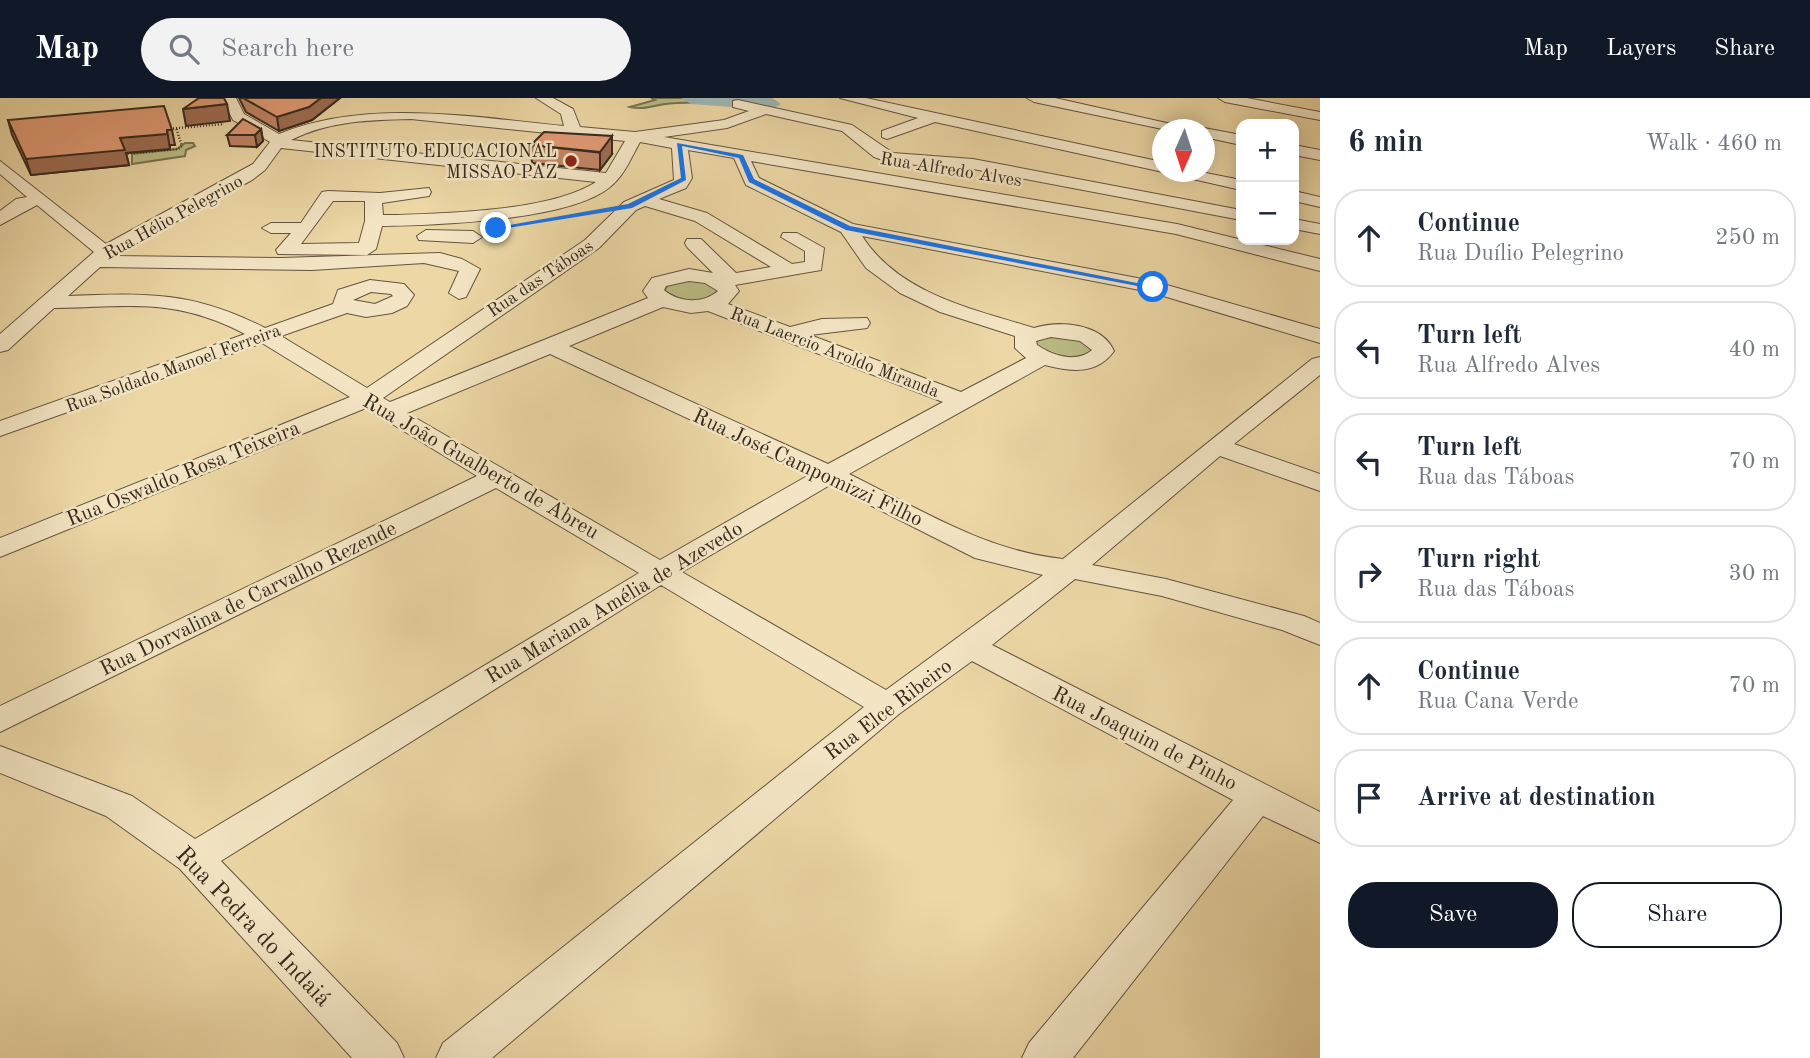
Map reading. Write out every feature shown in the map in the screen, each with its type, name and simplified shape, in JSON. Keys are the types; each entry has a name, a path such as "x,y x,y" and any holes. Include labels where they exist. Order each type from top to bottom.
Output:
{"street":[{"path":"229,98 239,117 285,144 606,181 642,201 701,217 791,271"},
{"path":"543,98 568,112 573,130"},
{"path":"408,259 431,227 551,204 581,195 606,181 635,136 727,124 767,112 793,98"},
{"path":"847,98 936,117 947,134"},
{"path":"1034,98 1070,101 1152,121"},
{"path":"1225,98 1320,116"},
{"path":"967,144 1070,101"},
{"path":"738,104 848,128 880,154 891,158 985,166 1236,214"},
{"path":"699,201 673,187 684,178 681,145 684,135 767,112"},
{"name":"Rua Alfredo Alves","path":"279,140 305,127 333,120 394,114 635,136 1106,216 1189,232 1320,265"},
{"path":"887,134 936,117"},
{"path":"907,141 947,134 995,131 1023,137 1079,157 1152,166"},
{"path":"681,145 715,144 739,132"},
{"path":"1215,134 1236,138"},
{"path":"996,153 1023,137"},
{"name":"Rua Hélio Pelegrino","path":"0,345 52,302 100,256 221,191 259,167 279,140"},
{"path":"259,167 337,150"},
{"path":"1299,151 1320,155"},
{"path":"741,156 752,181 848,228 1153,287 1320,336"},
{"path":"0,166 100,256 292,243"},
{"path":"1215,179 1236,184"},
{"name":"Rua das Táboas","path":"377,406 490,312 592,244 642,201 673,187"},
{"path":"374,199 374,221 367,249 285,250 306,229 328,196 373,196 374,199 423,192"},
{"path":"1299,197 1320,202"},
{"path":"0,220 22,203 38,199"},
{"path":"496,228 596,212 642,201"},
{"path":"374,221 431,227 473,237"},
{"path":"1299,225 1320,229"},
{"path":"848,228 871,262 890,278 920,294 961,312 1030,334 1050,330 1074,332 1095,340 1103,351 1093,360 1082,363 1041,358 1023,343 1030,334"},
{"path":"257,246 306,229"},
{"path":"377,406 552,347 662,300 653,291 659,282 667,278 689,275 726,280 814,267 815,248 790,237"},
{"path":"694,243 726,280 729,291 720,300 710,304"},
{"path":"257,246 369,260 458,262 470,269 459,293"},
{"name":"Rua Soldado Manoel Ferreira","path":"0,429 346,306 342,298 351,291 380,286 408,259"},
{"path":"901,309 894,299 920,294"},
{"name":"Rua Laercio Aroldo Miranda","path":"662,300 685,305 710,304 960,400"},
{"name":"Rua João Gualberto de Abreu","path":"52,302 188,304 209,309 263,336 887,706"},
{"path":"789,334 822,325 859,323"},
{"name":"Rua José Campomizzi Filho","path":"552,347 831,475 985,552 1026,564 1069,569 1166,588 1293,623 1320,635"},
{"name":"Rua Mariana Amélia de Azevedo","path":"194,858 660,571 960,400 1041,358"},
{"name":"Rua Elce Ribeiro","path":"459,1058 887,706 970,647 1069,569 1216,446 1320,364"},
{"name":"Rua Oswaldo Rosa Teixeira","path":"0,548 377,406"},
{"path":"1216,446 1320,483"},
{"name":"Rua Dorvalina de Carvalho Rezende","path":"0,720 497,477"},
{"name":"Rua Joaquim de Pinho","path":"970,647 1320,829"},
{"name":"Rua Pedra do Indaiá","path":"0,759 119,806 194,858 381,1058"},
{"path":"1045,1058 1258,796"}],"path":[{"path":"162,129 246,122"},
{"path":"113,155 178,149 182,145 176,128"}],"green space":[{"path":"651,98 704,98 745,102 630,107 655,100"},
{"path":"185,143 193,143 195,146 186,150 185,156 132,164 132,154 177,149"},
{"path":"681,280 706,282 718,291 706,299 692,301 664,291 668,284"},
{"path":"1072,335 1093,350 1091,353 1076,357 1057,355 1036,348 1034,340 1038,337"}],"building":[{"path":"199,98 224,98 227,104 183,109"},
{"path":"243,98 321,98 309,107 277,117"},
{"path":"164,106 172,130 167,130 167,134 120,138 125,150 26,159 8,120"},
{"path":"243,119 261,129 255,135 227,135"},
{"path":"544,132 612,136 600,152 531,145"}],"waterway":[{"path":"691,98 771,104"}],"place":[{"name":"INSTITUTO EDUCACIONAL MISSAO PAZ","path":"571,161"}],"route":[{"path":"496,228 630,206 680,184 684,178 679,144 741,156 752,181 848,228 1153,287"}]}
